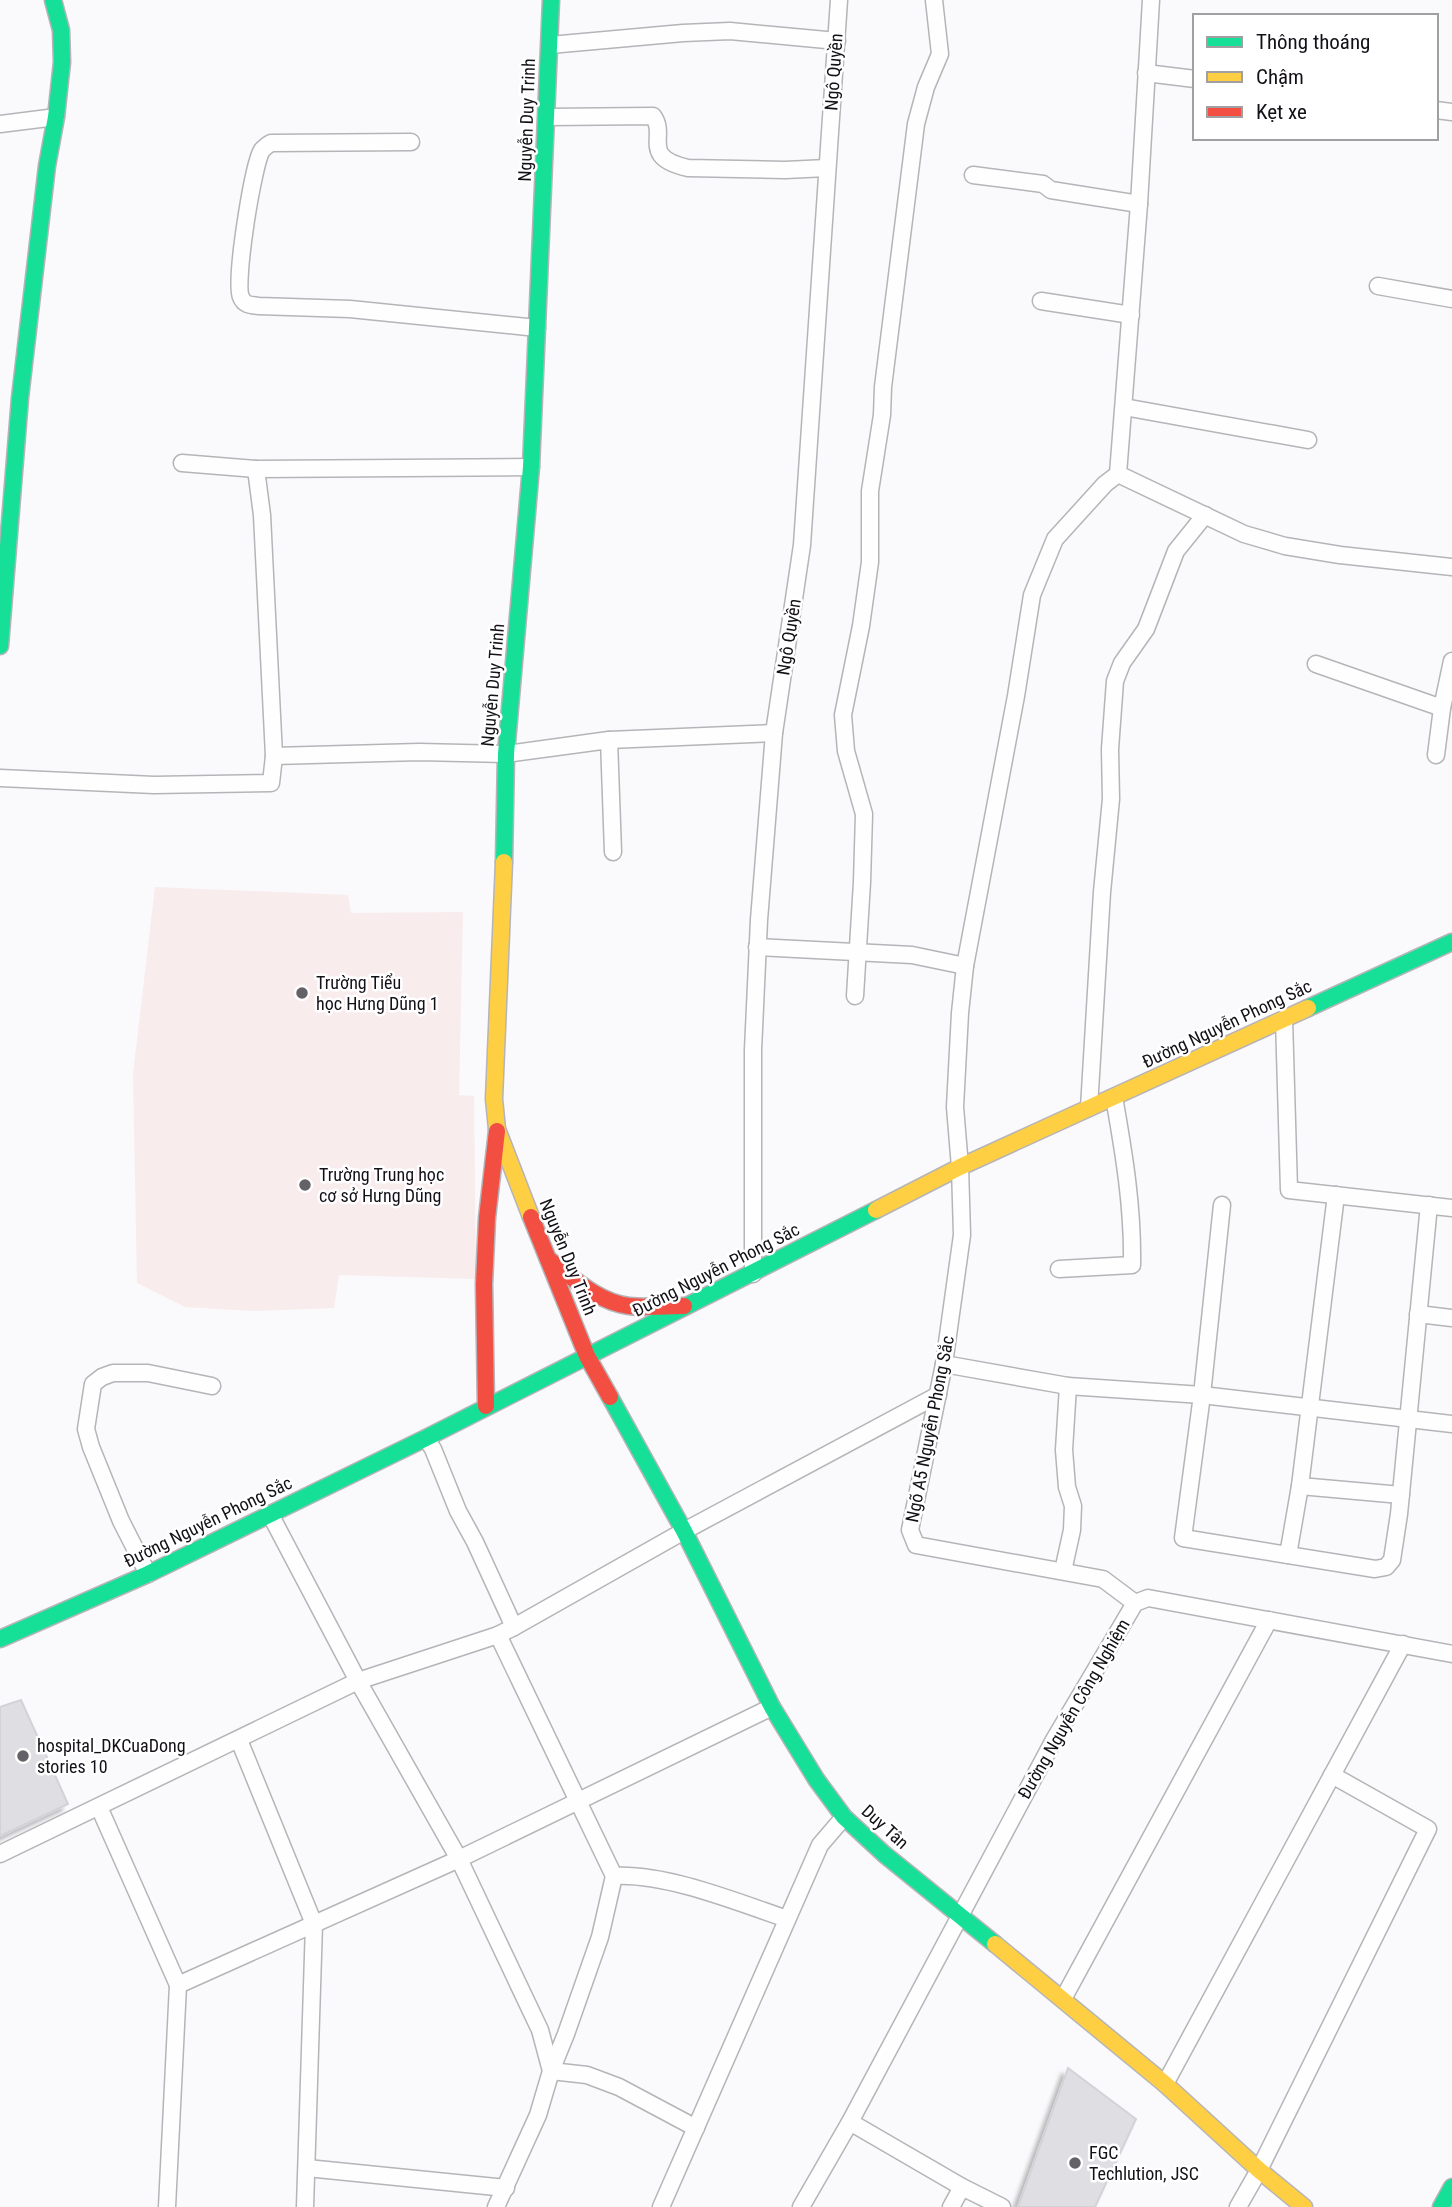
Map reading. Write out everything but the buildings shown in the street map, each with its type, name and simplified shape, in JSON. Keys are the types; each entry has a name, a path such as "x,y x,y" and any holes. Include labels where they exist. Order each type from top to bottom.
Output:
{"street":[{"path":"0,646 20,398 62,62 61,30 53,0"},
{"name":"Nguyễn Duy Trinh","path":"551,0 531,467 506,754 505,852 494,1099 497,1129 587,1356"},
{"name":"Ngô Quyền","path":"753,1274 753,1050 757,947 774,733 802,545 839,0"},
{"path":"855,996 864,814 846,751 843,715 861,626 870,562 870,491 882,415 883,387 916,124 926,87 940,54 934,0"},
{"path":"1151,0 1139,204 1118,474 1244,534 1285,547 1452,567"},
{"path":"550,45 730,31 837,41"},
{"path":"1146,73 1193,79"},
{"path":"547,117 653,116 657,121 656,142 659,151 674,165 688,168 827,169"},
{"path":"0,124 57,117"},
{"path":"411,142 271,143 263,149 257,166 241,256 238,290 242,300 248,305 349,309 537,328"},
{"path":"973,175 1043,184 1051,190 1139,204"},
{"path":"1378,286 1452,299"},
{"path":"1041,300 1131,314"},
{"path":"1124,407 1308,440"},
{"path":"182,463 257,468 531,467"},
{"path":"0,778 154,785 271,783 274,756 262,515 257,468"},
{"name":"Ngõ A5 Nguyễn Phong Sắc","path":"1118,474 1068,522 1055,539 1032,595 1016,696 965,966 955,1107 962,1235 944,1364 910,1530 916,1545 1103,1579 1135,1603"},
{"path":"1089,1108 1101,892 1111,799 1110,748 1115,681 1122,663 1146,629 1176,551 1205,515"},
{"path":"1436,755 1452,661"},
{"path":"1316,664 1442,708"},
{"path":"274,756 419,752 506,754 609,740 774,733"},
{"path":"609,740 613,852"},
{"name":"Đường Nguyễn Phong Sắc","path":"0,1639 148,1574 426,1438 960,1167 1452,942"},
{"path":"757,947 912,955 965,966"},
{"path":"1284,1019 1289,1190 1452,1208"},
{"path":"1059,1269 1132,1265 1133,1223 1126,1162 1114,1097"},
{"path":"486,1406 486,1218 497,1129"},
{"path":"1288,1555 1300,1486 1336,1195"},
{"path":"1222,1205 1184,1538 1375,1569 1387,1567 1392,1560 1401,1495 1429,1205"},
{"path":"547,1258 589,1289 614,1303 689,1306"},
{"path":"1418,1314 1452,1318"},
{"name":"Duy Tân","path":"587,1356 684,1531 772,1707 816,1780 844,1816 884,1854 1165,2084 1259,2170 1304,2207"},
{"path":"944,1364 1068,1386 1202,1395 1452,1424"},
{"path":"148,1574 121,1521 90,1447 86,1429 93,1384 113,1373 148,1373 212,1385"},
{"path":"1063,1571 1072,1530 1073,1506 1067,1487 1064,1450 1068,1386"},
{"path":"0,1854 358,1681 498,1635 684,1531 938,1395"},
{"path":"426,1438 514,1627"},
{"path":"1300,1486 1401,1495"},
{"path":"270,1514 358,1681 460,1859 540,2030 551,2071"},
{"name":"Đường Nguyễn Công Nghiệm","path":"801,2207 850,2122 1055,1738 1135,1603 1148,1598 1452,1654"},
{"path":"1063,1999 1269,1620"},
{"path":"496,2207 538,2115 551,2071 600,1937 614,1876 498,1635"},
{"path":"1165,2084 1403,1644"},
{"path":"178,1985 460,1859 772,1707"},
{"path":"239,1740 314,1924 305,2207"},
{"path":"1238,2207 1259,2170 1428,1829 1332,1775"},
{"path":"99,1807 178,1985 167,2207"},
{"path":"661,2207 820,1845 844,1816"},
{"path":"614,1876 626,1875 665,1881 788,1919"},
{"path":"551,2071 587,2075 619,2087 696,2128"},
{"path":"850,2122 1002,2207"},
{"path":"307,2168 506,2188"},
{"path":"951,2207 962,2187"},
{"path":"1441,2207 1452,2187"}],"shaded area":[{"path":"155,887 348,895 351,913 463,912 459,1095 474,1096 476,1279 339,1275 334,1308 252,1311 185,1307 137,1283 133,1074"}],"traffic: fast":[{"path":"0,646 20,398 62,62 61,30 53,0"},
{"path":"504,862 506,754 531,467 551,0"},
{"path":"1308,1008 1452,942"},
{"path":"0,1639 148,1574 426,1438 876,1210"},
{"path":"610,1397 684,1531 772,1707 816,1779 844,1817 884,1854 995,1944"},
{"path":"1441,2207 1452,2187"}],"traffic: slow":[{"path":"504,862 494,1099 497,1129 531,1217"},
{"path":"876,1210 960,1167 1308,1008"},
{"path":"995,1944 1165,2084 1259,2170 1304,2207"}],"traffic: jam":[{"path":"486,1406 484,1284 487,1218 497,1131"},
{"path":"531,1217 587,1356 610,1397"},
{"path":"548,1259 586,1288 617,1304 643,1307 684,1306"}],"place":[{"name":"Trường Tiểu học Hưng Dũng 1","path":"302,993"},
{"name":"Trường Trung học cơ sở Hưng Dũng","path":"305,1185"},
{"name":"hospital_DKCuaDong stories 10","path":"23,1756"},
{"name":"FGC Techlution, JSC","path":"1075,2163"}]}
